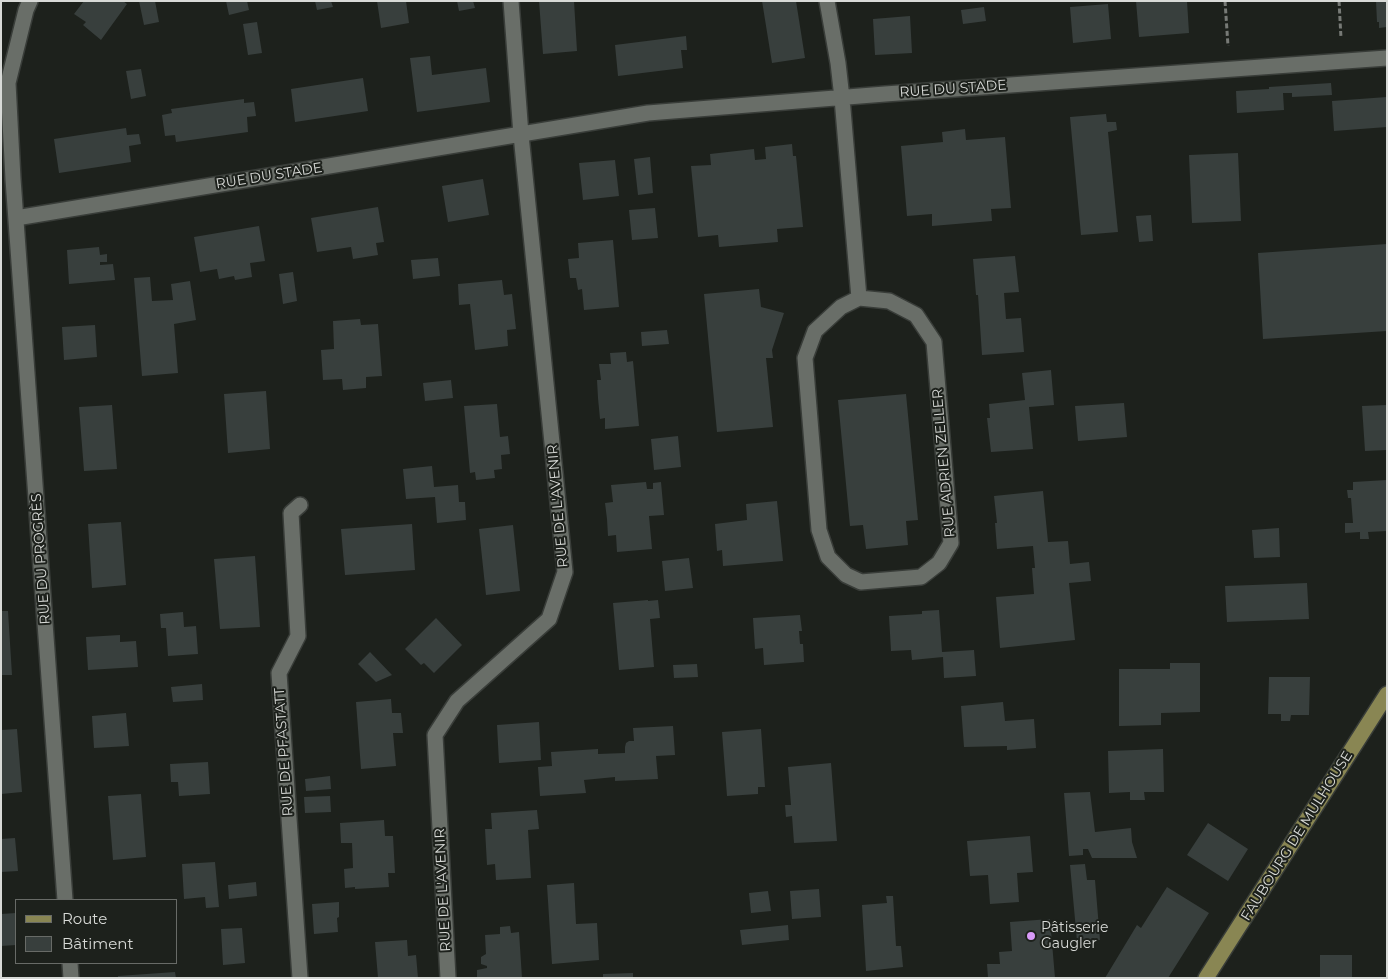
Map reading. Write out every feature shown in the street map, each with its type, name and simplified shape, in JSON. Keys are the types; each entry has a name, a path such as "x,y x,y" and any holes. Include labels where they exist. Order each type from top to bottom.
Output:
{"main road":[{"name":"FAUBOURG DE MULHOUSE","path":"1206,978 1387,694"}],"street":[{"name":"RUE DU PROGRÈS","path":"30,1 26,10 8,83 13,179 65,899"},
{"path":"511,1 521,135"},
{"path":"827,1 842,98 859,298"},
{"name":"RUE DU STADE","path":"16,218 648,113 1387,58"},
{"name":"RUE DE L'AVENIR","path":"448,978 435,735 456,701 549,620 565,572 521,135"},
{"name":"RUE ADRIEN ZELLER","path":"859,298 889,301 916,315 934,342 951,543 939,563 921,577 861,582 846,575 828,557 818,530 805,358 815,331 841,307 859,298"},
{"name":"RUE DE PFASTATT","path":"300,505 291,513 298,636 279,673 300,978"},
{"path":"70,964 71,978"}],"path":[{"path":"1226,1 1230,69"},
{"path":"1339,1 1343,61"}],"building":[{"path":"84,1 123,1 127,4 101,40 83,25 86,22 74,14"},
{"path":"139,1 155,1 159,22 144,25"},
{"path":"226,1 247,1 249,10 229,15"},
{"path":"315,1 331,1 333,7 317,10"},
{"path":"377,1 406,1 409,23 381,28"},
{"path":"457,1 473,1 475,8 459,11"},
{"path":"539,1 574,1 577,51 543,54"},
{"path":"762,1 796,1 805,58 772,63"},
{"path":"1136,1 1187,1 1189,33 1139,37"},
{"path":"1376,1 1387,1 1387,27 1379,28"},
{"path":"1108,4 1111,39 1073,43 1070,7"},
{"path":"984,7 986,21 963,24 961,10"},
{"path":"910,16 912,53 875,55 873,19"},
{"path":"257,22 262,53 248,55 243,24"},
{"path":"686,36 687,50 681,50 683,68 618,76 615,45"},
{"path":"430,56 432,75 486,68 490,102 417,112 410,58"},
{"path":"141,69 146,96 131,99 126,71"},
{"path":"363,78 368,111 295,122 291,89"},
{"path":"1331,83 1332,95 1292,97 1292,93 1283,93 1284,110 1237,113 1236,91"},
{"path":"1387,97 1387,127 1334,131 1332,101"},
{"path":"244,99 244,103 254,102 256,116 247,117 248,132 176,142 175,135 165,136 162,115 172,113 171,109"},
{"path":"1106,114 1107,122 1116,122 1117,130 1108,132 1118,232 1081,235 1070,117"},
{"path":"126,128 127,135 139,134 141,144 129,146 131,162 59,173 54,139"},
{"path":"965,129 966,140 1005,137 1011,208 991,209 992,221 932,226 932,214 907,216 901,146 943,142 942,132"},
{"path":"792,144 793,156 796,156 803,227 777,229 778,242 719,247 718,235 698,237 691,166 711,165 710,154 754,149 755,160 766,159 765,147"},
{"path":"1238,153 1241,221 1192,223 1189,155"},
{"path":"650,157 653,193 638,195 634,159"},
{"path":"615,160 619,196 583,200 579,163"},
{"path":"483,179 489,215 448,222 442,186"},
{"path":"378,207 384,242 376,243 378,255 353,259 351,247 317,252 311,218"},
{"path":"655,208 658,238 632,240 629,210"},
{"path":"1151,215 1153,241 1139,242 1136,216"},
{"path":"259,226 265,261 250,263 252,277 235,280 234,276 219,279 217,269 200,272 194,237"},
{"path":"613,240 619,307 584,310 582,289 578,290 576,278 570,278 568,259 579,258 578,243"},
{"path":"1387,244 1387,331 1263,339 1258,253"},
{"path":"99,247 100,255 107,254 107,262 100,262 100,265 113,264 115,280 69,284 67,250"},
{"path":"1015,256 1019,292 1004,293 1006,319 1021,318 1024,352 982,355 978,295 976,295 973,259"},
{"path":"438,258 440,276 413,279 411,260"},
{"path":"293,272 297,301 283,304 279,274"},
{"path":"150,277 152,301 173,300 171,284 190,281 196,320 174,324 178,373 142,376 134,278"},
{"path":"502,280 504,295 512,294 516,329 507,330 508,346 475,350 470,304 459,305 458,284"},
{"path":"759,289 761,307 784,313 772,350 773,358 766,358 773,427 717,432 704,294"},
{"path":"360,319 361,325 378,324 382,376 366,377 366,388 343,390 342,379 323,380 321,350 334,349 333,321"},
{"path":"95,325 97,357 64,360 62,327"},
{"path":"667,330 669,344 642,346 641,332"},
{"path":"626,352 627,362 633,361 639,426 605,429 605,418 600,419 598,398 597,380 601,380 599,364 611,364 610,353"},
{"path":"1051,370 1054,405 1029,407 1033,449 991,452 987,418 990,418 989,404 1025,400 1022,373"},
{"path":"451,380 453,398 425,401 423,383"},
{"path":"266,391 270,449 228,453 224,394"},
{"path":"906,394 918,520 906,521 908,545 866,549 863,525 850,526 838,400"},
{"path":"1124,403 1127,437 1078,441 1075,406"},
{"path":"497,404 500,437 508,436 510,454 501,455 502,469 494,470 495,478 476,480 475,472 470,473 464,406"},
{"path":"112,405 117,469 84,471 79,407"},
{"path":"1387,405 1387,450 1365,451 1362,406"},
{"path":"678,436 681,467 654,470 651,439"},
{"path":"432,466 434,487 458,485 459,502 465,502 466,520 437,523 435,497 406,499 403,469"},
{"path":"1387,480 1387,531 1368,532 1369,539 1360,539 1360,532 1345,533 1345,523 1353,523 1351,498 1348,498 1347,490 1353,490 1353,482"},
{"path":"646,482 647,489 653,489 653,483 661,482 664,515 649,516 652,549 617,552 616,535 608,536 605,503 613,502 611,485"},
{"path":"1043,491 1048,542 1068,541 1070,564 1089,562 1091,581 1069,583 1075,640 1000,648 996,597 1034,594 1032,568 1035,568 1033,546 997,549 994,496"},
{"path":"777,501 783,561 723,566 722,550 717,551 715,524 747,520 746,504"},
{"path":"121,522 126,585 92,588 88,524"},
{"path":"412,524 415,570 345,575 341,529"},
{"path":"513,525 520,591 486,595 479,529"},
{"path":"1279,528 1280,557 1254,558 1252,530"},
{"path":"255,556 260,627 220,629 214,559"},
{"path":"689,558 693,588 665,591 662,561"},
{"path":"1307,583 1309,619 1227,622 1225,586"},
{"path":"658,600 660,618 650,619 654,667 619,670 613,603"},
{"path":"939,610 942,652 974,650 976,676 944,678 943,657 912,660 911,650 891,651 889,616 922,614 922,611"},
{"path":"1,611 8,611 12,675 1,675"},
{"path":"183,612 184,627 196,626 198,654 168,656 166,628 161,628 160,614"},
{"path":"800,615 802,631 799,631 800,644 803,644 804,662 764,665 763,648 755,649 753,618"},
{"path":"436,618 462,645 434,673 424,663 421,665 405,649"},
{"path":"120,635 120,642 136,641 138,667 88,670 86,637"},
{"path":"370,652 392,675 376,682 358,664"},
{"path":"1170,663 1200,663 1200,712 1161,713 1161,725 1119,726 1119,669 1170,669"},
{"path":"697,664 698,677 674,678 673,665"},
{"path":"1269,677 1310,677 1309,715 1291,715 1290,721 1281,721 1281,714 1268,714"},
{"path":"202,684 203,700 173,702 171,687"},
{"path":"391,699 392,713 401,713 403,733 393,733 396,766 361,769 356,702"},
{"path":"1003,702 1005,721 1034,719 1036,748 1007,750 1007,746 964,747 961,706"},
{"path":"126,713 129,746 94,748 92,716"},
{"path":"539,722 541,760 499,763 497,725"},
{"path":"673,726 675,755 656,756 658,779 615,781 615,777 584,780 586,793 540,796 538,767 552,766 551,752 598,749 598,754 625,753 626,743 634,741 633,728"},
{"path":"17,729 22,792 1,794 1,730"},
{"path":"761,729 765,787 758,787 758,794 727,796 722,732"},
{"path":"1163,749 1164,792 1144,792 1145,800 1130,800 1130,792 1109,793 1108,751"},
{"path":"208,762 210,794 179,796 178,782 171,782 170,764"},
{"path":"831,763 837,841 794,843 792,816 786,817 785,805 791,805 788,767"},
{"path":"330,776 331,789 306,791 305,779"},
{"path":"1090,792 1095,832 1131,828 1132,842 1137,858 1092,858 1088,849 1083,849 1083,855 1069,856 1064,793"},
{"path":"141,794 146,857 113,860 108,796"},
{"path":"330,796 331,812 305,813 304,797"},
{"path":"537,810 539,829 528,830 531,878 496,880 495,864 487,865 485,829 492,829 491,813"},
{"path":"384,820 385,836 393,836 395,873 388,873 389,887 345,888 344,869 353,868 352,843 341,843 340,823"},
{"path":"1208,823 1248,849 1228,881 1187,855"},
{"path":"1030,836 1033,872 1017,873 1019,902 990,904 988,875 970,876 967,841"},
{"path":"15,838 18,871 1,872 1,839"},
{"path":"215,862 219,907 206,908 205,897 184,899 182,864"},
{"path":"1085,864 1087,880 1095,880 1100,940 1077,941 1070,865"},
{"path":"256,882 257,896 229,899 228,885"},
{"path":"574,883 576,924 597,923 599,960 552,964 547,885"},
{"path":"1167,887 1209,913 1168,978 1105,978 1137,925 1141,928"},
{"path":"819,889 821,917 792,919 790,891"},
{"path":"768,891 771,911 751,913 749,893"},
{"path":"886,896 893,896 896,946 901,946 903,967 866,971 862,905 887,903"},
{"path":"339,902 338,932 314,934 312,904"},
{"path":"15,913 15,945 1,946 1,914"},
{"name":"Pâtisserie Gaugler","path":"1050,919 1055,978 988,978 987,964 1000,964 999,952 1012,951 1010,922"},
{"path":"788,925 789,940 742,945 740,930"},
{"path":"510,926 511,933 519,932 522,978 477,978 477,970 487,968 487,966 481,964 481,957 486,954 485,935 500,934 500,927"},
{"path":"242,928 245,963 223,965 221,929"},
{"path":"407,940 408,956 416,955 418,978 378,978 375,942"},
{"path":"1320,955 1352,955 1352,978 1320,978"},
{"path":"175,972 176,978 118,978 118,976"},
{"path":"633,973 633,978 603,978 603,974"}],"place":[{"name":"Pâtisserie Gaugler","path":"1031,936"}]}
